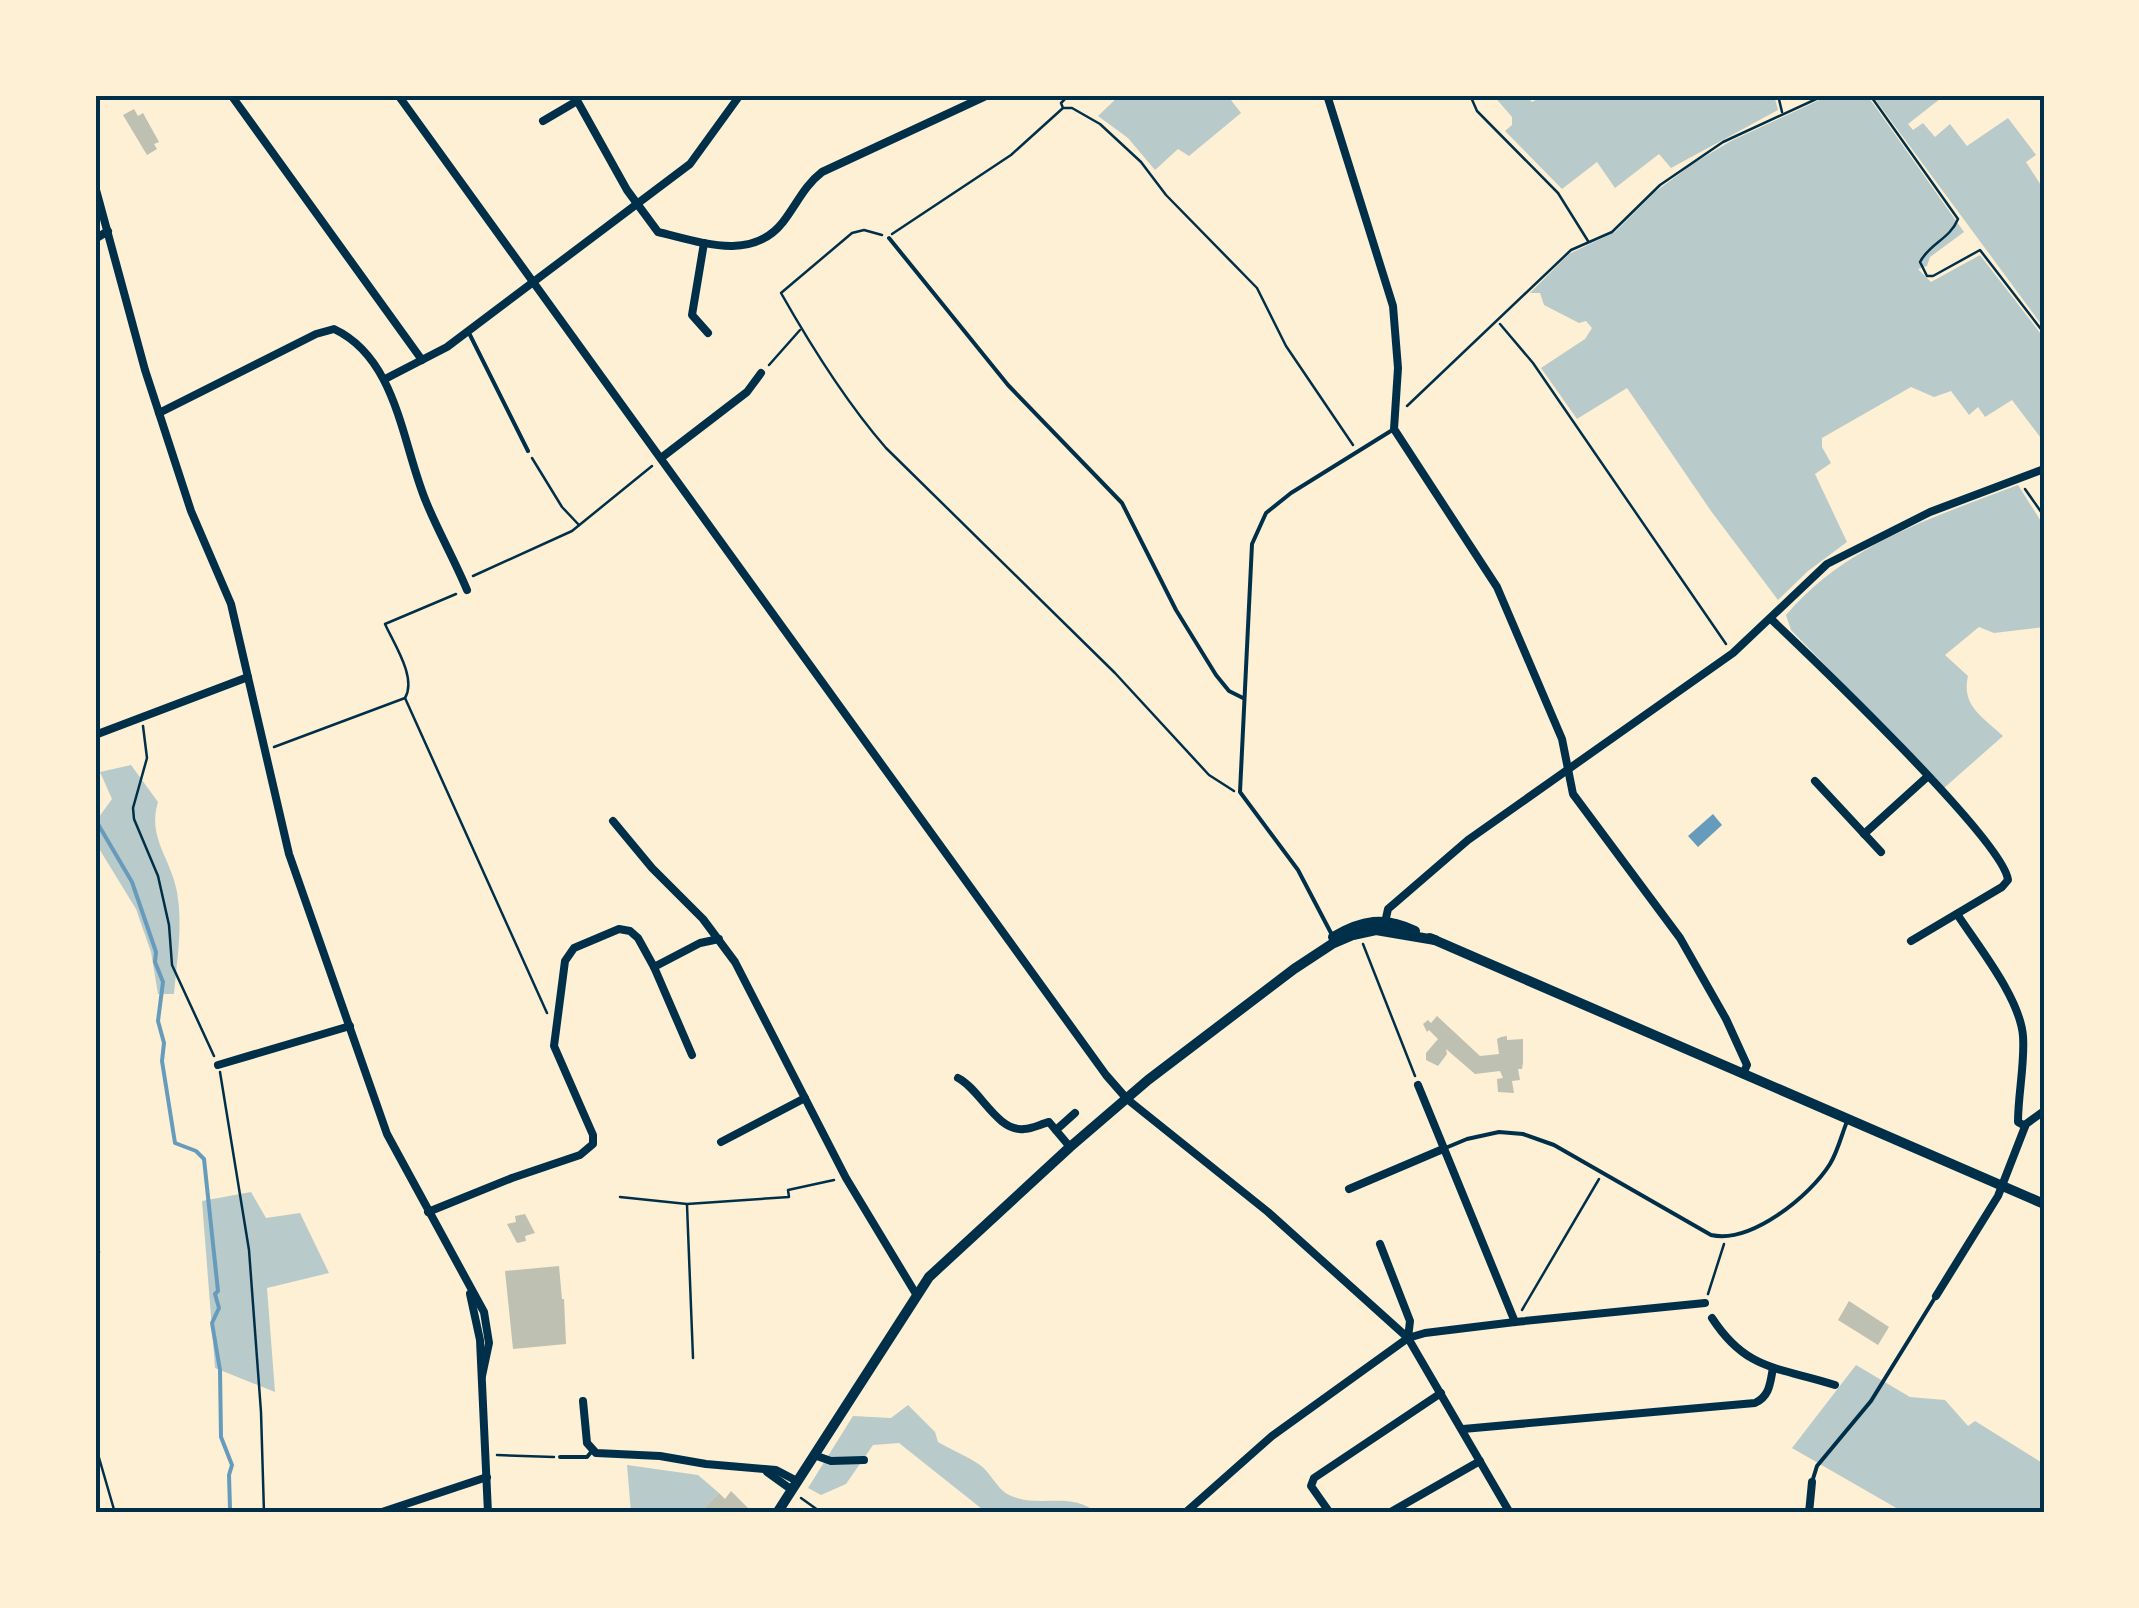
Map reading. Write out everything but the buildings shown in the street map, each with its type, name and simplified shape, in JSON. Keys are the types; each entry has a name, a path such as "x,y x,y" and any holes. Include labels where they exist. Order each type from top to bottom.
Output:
{"main road":[{"path":"777,1513 916,1294 940,1265 1127,1098 1294,969 1362,923 1384,925 1435,940 2044,1204"},
{"path":"1335,939 1384,925"}],"street":[{"path":"231,95 422,360"},
{"path":"398,95 1106,1075 1127,1098 1268,1212 1408,1338 1510,1513"},
{"path":"385,380 468,331 690,164 740,95"},
{"path":"543,121 576,98 637,204 658,232 724,247 756,243 781,225 801,193 822,172 988,95"},
{"path":"1327,95 1393,306 1398,368 1394,429 1497,586 1562,740 1573,794 1680,938 1726,1019 1746,1065 1743,1074"},
{"path":"95,186 159,413 191,511 231,604 289,854 388,1134 484,1312 489,1329 482,1376 488,1513"},
{"path":"95,239 108,232"},
{"path":"704,243 692,315 708,333"},
{"path":"159,413 316,334 334,328 352,337 385,380 426,502 467,590"},
{"path":"661,458 747,392 762,373"},
{"path":"1384,925 1388,909 1468,840 1733,653 1826,564 1923,516 2044,469"},
{"path":"1771,619 1856,700 1983,837 2007,870 2008,880 2002,886 1912,941"},
{"path":"95,735 248,678"},
{"path":"1864,834 1927,777"},
{"path":"1815,781 1881,852"},
{"path":"614,820 735,962 846,1178 916,1294"},
{"path":"1957,914 1992,968 2023,1034 2018,1122 2026,1126"},
{"path":"428,1212 580,1155 592,1144 593,1135 554,1046 565,961 574,948 619,929 638,938 692,1055"},
{"path":"654,967 719,939"},
{"path":"218,1065 350,1026"},
{"path":"958,1078 1006,1124 1024,1130 1049,1122 1070,1146"},
{"path":"1418,1085 1515,1322"},
{"path":"720,1142 805,1098"},
{"path":"1936,1296 2003,1186 2026,1126 2044,1111"},
{"path":"1056,1130 1076,1113"},
{"path":"1349,1189 1442,1149"},
{"path":"1380,1244 1410,1321 1408,1338"},
{"path":"1185,1513 1272,1436 1408,1338 1425,1332 1705,1303"},
{"path":"1712,1318 1742,1354 1756,1363 1835,1385"},
{"path":"1464,1430 1756,1403 1769,1390 1773,1368"},
{"path":"1330,1513 1311,1486 1314,1478 1441,1393"},
{"path":"583,1401 586,1436 592,1451 776,1470 794,1487"},
{"path":"814,1455 831,1461 864,1460"},
{"path":"1390,1513 1480,1461"},
{"path":"379,1513 486,1477"},
{"path":"1809,1513 1812,1482"},
{"path":"1198,1501 1205,1513"}],"lane":[{"path":"889,238 1008,385 1122,503 1176,610 1216,675 1229,690 1244,698"},
{"path":"468,331 528,451"},
{"path":"1335,939 1298,870 1240,792 1252,544 1266,513 1290,493 1394,429"},
{"path":"1442,1149 1499,1132 1523,1134 1554,1145 1712,1235 1726,1238 1750,1231 1798,1200 1830,1164 1848,1119"},
{"path":"1812,1482 1817,1466 1871,1401 1936,1296"},
{"path":"560,1457 587,1457 592,1451"}],"path":[{"path":"1064,108 1061,102 1070,95"},
{"path":"1470,95 1477,111 1558,193 1588,242"},
{"path":"1778,95 1783,113"},
{"path":"1394,417 1571,250 1612,232 1660,185 1692,161 1825,95"},
{"path":"1870,95 1958,219 1953,231 1924,254 1922,270 1933,276 1980,250 2044,333"},
{"path":"1240,792 1226,788 1209,775 1115,673 886,448 866,426 781,293 852,234 864,230 889,238 1010,156 1064,108 1072,108 1100,124 1141,162 1166,194 1257,288 1286,346 1357,450"},
{"path":"1498,322 1533,364 1733,653"},
{"path":"762,373 801,328"},
{"path":"528,451 562,506 580,526"},
{"path":"463,580 549,544 580,526 661,458"},
{"path":"2018,479 2044,516"},
{"path":"267,749 405,698 410,690 409,680 385,624 467,590"},
{"path":"405,698 556,1033"},
{"path":"142,719 147,758 133,808 134,820 158,876 172,965 218,1065 248,1250 261,1412 264,1513"},
{"path":"1359,933 1418,1085"},
{"path":"1515,1322 1602,1173"},
{"path":"620,1197 687,1204 789,1196 788,1190 846,1178"},
{"path":"687,1204 693,1358"},
{"path":"1705,1303 1726,1238"},
{"path":"95,1239 99,1252 95,1252"},
{"path":"95,1444 115,1513"},
{"path":"505,1456 560,1457"},
{"path":"794,1487 822,1513"}],"shaded area":[{"path":"1120,95 1227,95 1241,113 1189,156 1178,149 1155,170 1128,138 1098,116"},
{"path":"1493,95 1525,95 1532,102 1545,95 1774,95 1778,110 1671,168 1659,154 1615,188 1597,162 1562,189 1505,131 1512,125 1512,117"},
{"path":"1830,95 1867,95 1964,232 1930,257 1927,266 1918,269 1931,282 1980,255 2044,338 2044,442 2012,400 1985,417 1978,407 1969,415 1951,391 1934,397 1911,387 1822,438 1822,447 1831,463 1815,474 1847,542 1778,600 1627,388 1577,419 1541,368 1585,339 1592,328 1586,321 1579,323 1544,305 1540,293 1530,293 1569,254 1615,232 1655,192 1694,163 1731,141"},
{"path":"1872,95 1945,95 1908,124 1913,130 1923,123 1935,137 1950,124 1967,146 2008,118 2036,155 2026,162 2044,190 2044,328"},
{"path":"2018,485 2044,526 2044,627 1994,633 1979,627 1945,655 1968,676 1968,695 1975,710 2003,736 1944,788 1791,630 1786,615 1810,590 1864,551 1923,522"},
{"path":"131,765 158,802 155,826 177,892 179,930 174,994 158,994 151,952 136,909 95,842 95,810 99,817 112,799 100,772"},
{"path":"251,1192 266,1218 300,1213 329,1273 267,1288 275,1392 215,1368 202,1201"},
{"path":"1856,1365 1910,1397 1945,1400 1968,1426 1975,1421 2044,1464 2044,1513 1905,1513 1792,1448"},
{"path":"908,1405 935,1432 938,1442 980,1465 1007,1494 1076,1503 1097,1513 987,1513 899,1443 873,1445 846,1484 821,1495 808,1488 853,1416 891,1418"},
{"path":"627,1465 698,1475 719,1493 700,1513 631,1513"}],"water":[{"path":"1713,814 1722,825 1698,847 1688,836"}],"waterway":[{"path":"95,819 132,882 156,952 155,962 163,982 158,1021 175,1143 196,1151 204,1159 218,1291 215,1294 219,1308 212,1323 220,1370 221,1437 232,1465 230,1508"}]}
